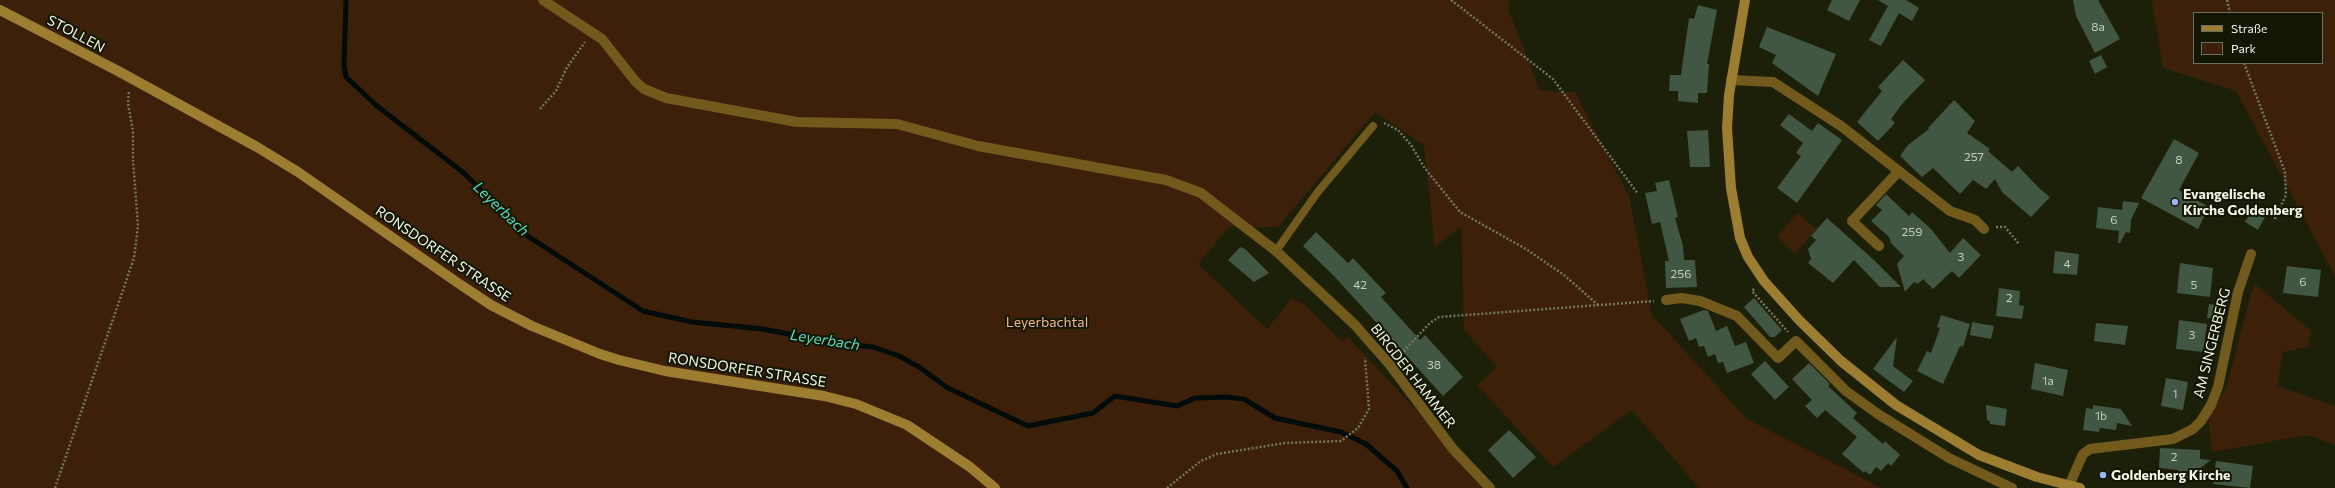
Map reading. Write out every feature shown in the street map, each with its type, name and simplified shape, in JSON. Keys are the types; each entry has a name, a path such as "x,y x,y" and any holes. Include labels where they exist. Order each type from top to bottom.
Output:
{"main road":[{"path":"1745,0 1731,80 1727,128 1731,188 1736,225 1748,257 1764,281 1799,320 1841,362 1896,405 1979,455 2037,477 2068,487 2080,488"},
{"name":"STOLLEN","path":"0,10 118,71"},
{"name":"RONSDORFER STRASSE","path":"118,71 256,147 298,172 458,284 491,305 532,326 600,354 619,360 665,371 824,396 856,404 907,425 970,467 995,488"}],"street":[{"name":"BIRGDER HAMMER","path":"543,0 592,33 611,49 636,82 644,89 666,98 797,122 897,124 978,146 1166,180 1201,193 1276,251 1355,325 1390,365 1453,449 1490,488"},
{"path":"1731,80 1773,82 1841,126 1950,210 1975,220 1984,230"},
{"path":"1879,246 1852,221 1898,171"},
{"name":"AM SINGERBERG","path":"2068,487 2083,454 2090,449 2173,439 2193,429 2201,421 2211,405 2218,387 2238,292 2251,254"},
{"path":"1666,300 1682,298 1700,301 1737,316 1778,358 1796,341 1846,391 1878,414 1949,458 2012,488"}],"lane":[{"path":"1276,251 1317,193 1373,126"}],"path":[{"path":"1451,0 1554,79 1638,194"},
{"path":"2227,0 2230,12"},
{"path":"540,109 556,91 574,56 592,33"},
{"path":"2244,64 2285,172 2286,195 2274,221"},
{"path":"55,488 134,258 138,226 133,160 133,132 128,103 131,78"},
{"path":"1373,126 1382,122 1398,130 1460,212 1526,249 1564,275 1598,305"},
{"path":"1984,230 2005,227 2019,244"},
{"path":"1752,291 1784,327"},
{"path":"1390,365 1430,323 1439,317 1666,300"},
{"path":"1167,488 1201,461 1217,454 1285,443 1341,442 1358,428 1366,418 1370,400 1364,354"}],"green space":[{"name":"Leyerbachtal","path":"0,0 1510,0 1508,9 1540,91 1575,92 1629,196 1652,315 1747,419 1882,488 1699,488 1632,410 1553,467 1477,385 1497,367 1464,330 1461,227 1435,247 1424,145 1375,112 1278,227 1229,227 1198,264 1267,329 1291,299 1304,304 1342,342 1348,337 1489,488 0,488"},
{"path":"2152,0 2335,0 2335,276 2236,91 2163,68"},
{"path":"1797,213 1816,229 1795,254 1777,237"},
{"path":"2254,283 2311,331 2308,347 2283,352 2277,386 2335,406 2335,445 2308,435 2212,452 2208,416 2226,388"}],"building":[{"path":"1832,0 1860,0 1849,21 1827,10"},
{"path":"1878,0 1906,0 1919,8 1912,21 1899,13 1881,46 1869,40 1888,6"},
{"path":"2073,0 2098,0 2120,39 2095,53 2076,16"},
{"path":"1698,5 1717,10 1707,64 1709,64 1707,93 1698,93 1698,103 1678,101 1678,91 1669,91 1670,75 1681,75 1689,18 1694,19"},
{"path":"1767,27 1836,54 1818,96 1772,63 1776,55 1759,47"},
{"path":"2101,55 2107,67 2095,74 2089,61"},
{"path":"1903,60 1925,80 1902,104 1891,119 1895,123 1878,141 1857,122 1882,91 1878,87"},
{"path":"1954,100 1975,121 1967,133 1990,149 1988,151 2012,172 2018,166 2040,189 2050,197 2031,217 2002,192 1995,179 1986,189 1973,180 1960,194 1933,168 1922,177 1900,156 1908,145 1929,129 1928,128"},
{"path":"1789,114 1812,131 1818,123 1842,140 1797,203 1777,188 1801,156 1796,153 1803,143 1780,125"},
{"path":"1708,130 1710,167 1690,167 1687,131"},
{"path":"2174,139 2199,153 2179,190 2209,207 2198,229 2141,198"},
{"path":"1669,180 1678,217 1675,218 1683,246 1684,260 1695,260 1697,287 1666,288 1665,261 1669,261 1660,222 1652,224 1645,193 1657,191 1655,183"},
{"path":"1886,194 1909,216 1912,212 1931,229 1950,253 1963,238 1981,255 1959,278 1952,271 1933,289 1923,279 1918,284 1914,282 1905,292 1897,264 1904,256 1891,243 1889,237 1871,221 1882,210 1876,205"},
{"path":"2123,201 2139,203 2131,220 2130,233 2126,232 2120,243 2118,243 2119,231 2096,228 2098,207 2122,210"},
{"path":"2252,210 2265,217 2258,230 2245,222"},
{"path":"1827,218 1874,260 1901,287 1880,287 1854,260 1833,283 1808,263 1811,259 1808,249 1816,240 1811,236"},
{"path":"1316,232 1348,263 1353,258 1386,293 1381,297 1420,340 1425,335 1463,377 1443,396 1334,276 1303,246"},
{"path":"1240,247 1245,249 1269,273 1254,282 1228,260"},
{"path":"2055,251 2079,254 2077,275 2053,273"},
{"path":"2180,263 2213,268 2210,297 2177,293"},
{"path":"2287,266 2321,270 2318,297 2283,293"},
{"path":"1999,288 2020,291 2019,305 2024,306 2022,319 1996,316"},
{"path":"1754,298 1782,330 1775,337 1770,337 1744,307"},
{"path":"2209,304 2224,306 2222,320 2207,318"},
{"path":"1704,310 1708,311 1716,331 1727,326 1735,346 1746,342 1754,363 1727,373 1723,362 1718,363 1715,354 1708,357 1704,346 1699,347 1696,338 1689,341 1680,319"},
{"path":"1941,315 1970,324 1963,347 1960,346 1943,384 1917,371 1927,351 1931,353 1940,328 1937,327"},
{"path":"2179,320 2207,324 2203,352 2176,349"},
{"path":"1972,322 1994,326 1991,339 1970,335"},
{"path":"2096,323 2128,326 2125,345 2094,341"},
{"path":"1897,337 1893,366 1913,381 1904,392 1873,369"},
{"path":"1765,361 1789,387 1775,400 1751,374"},
{"path":"1809,363 1830,384 1828,386 1857,413 1853,418 1883,444 1885,441 1900,455 1891,466 1888,463 1881,471 1876,467 1870,475 1865,471 1864,473 1842,454 1857,437 1825,410 1817,418 1805,406 1812,400 1792,379"},
{"path":"2035,363 2068,370 2063,396 2031,389"},
{"path":"2166,378 2188,382 2183,410 2161,406"},
{"path":"1986,405 2007,409 2005,426 1990,424 1990,421 1987,420"},
{"path":"2093,405 2121,409 2132,426 2117,423 2116,430 2100,428 2099,432 2083,430 2086,408 2093,409"},
{"path":"1509,430 1536,457 1513,478 1488,450"},
{"path":"2160,448 2200,450 2200,459 2211,460 2187,478 2178,477 2178,470 2159,468"},
{"path":"2216,461 2253,466 2250,488 2213,484"}],"waterway":[{"name":"Leyerbach","path":"346,0 344,65 346,77 377,106 464,173 523,233 643,311 692,322 763,329 835,343 873,347 899,356 919,367 948,388 1028,426 1093,413 1115,396 1177,406 1195,398 1226,397 1244,399 1275,418 1341,432 1366,444 1397,471 1407,488"}],"place":[{"name":"Evangelische Kirche Goldenberg","path":"2175,202"},
{"name":"Goldenberg Kirche","path":"2103,475"}]}
